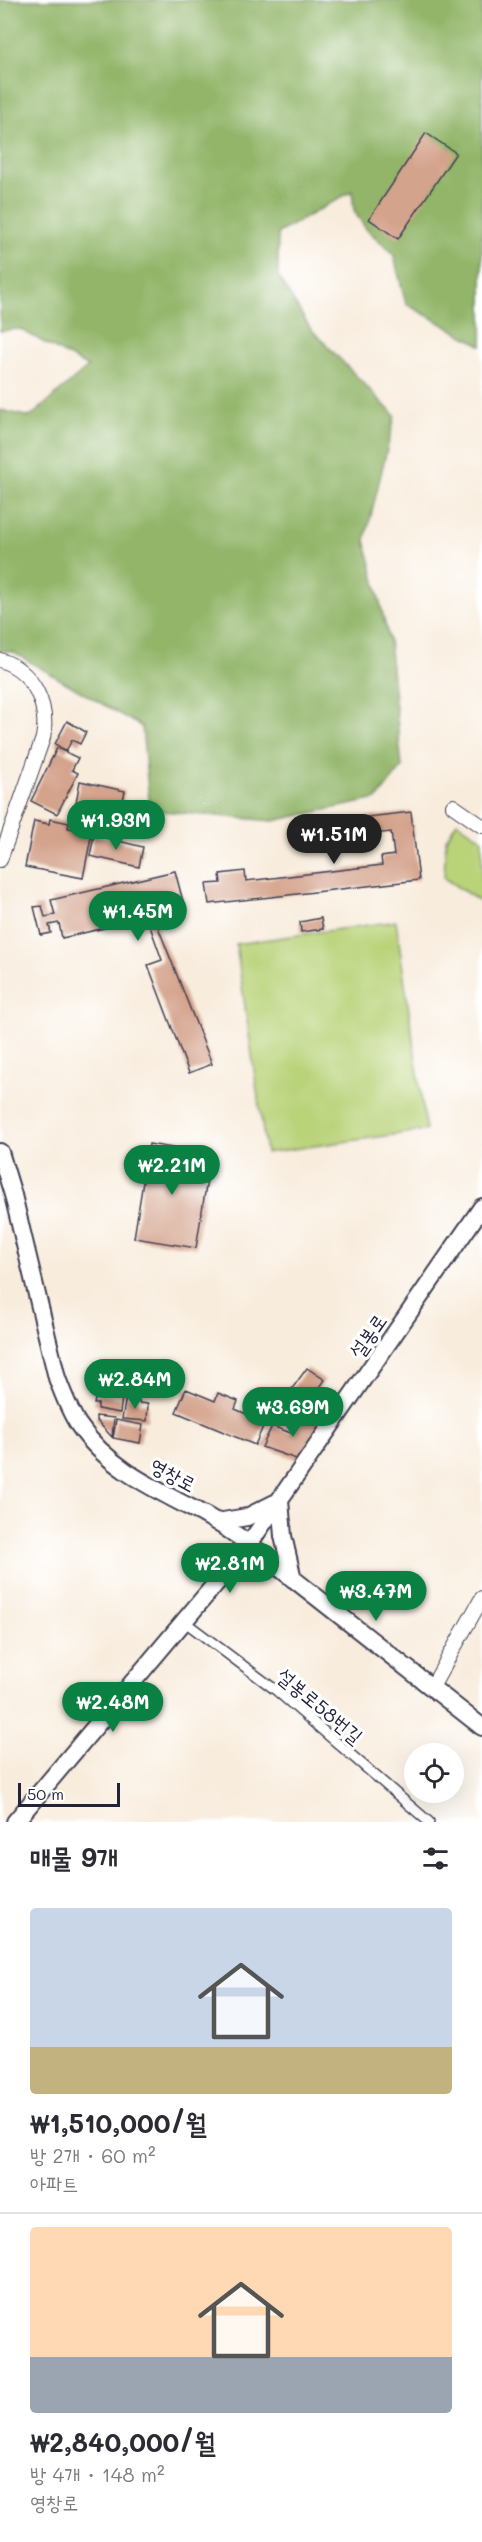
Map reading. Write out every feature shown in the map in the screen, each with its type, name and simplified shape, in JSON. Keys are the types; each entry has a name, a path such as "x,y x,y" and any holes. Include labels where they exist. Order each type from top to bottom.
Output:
{"street":[{"path":"0,660 19,669 31,680 44,707 45,718 43,738 0,860"},
{"path":"453,806 482,826"},
{"name":"영창로","path":"0,1152 6,1195 25,1254 57,1378 68,1407 79,1426 130,1476 217,1522 249,1544 482,1727"},
{"name":"설봉로","path":"15,1822 249,1544 482,1207"},
{"path":"217,1522 247,1517 261,1512 280,1500 283,1536 293,1579"},
{"path":"432,1687 482,1598"},
{"name":"설봉로58번길","path":"185,1622 277,1691 429,1822"}],"green space":[{"path":"0,0 482,0 482,346 406,304 393,253 366,229 354,211 352,191 278,233 278,276 310,328 395,416 365,540 389,640 402,767 377,799 273,821 150,810 142,727 13,652 0,651 0,410 30,417 88,367 20,329 0,331"},
{"path":"457,822 482,839 482,903 444,878 446,839"},
{"path":"396,921 426,1130 266,1153 236,944"}],"building":[{"path":"426,133 456,153 398,239 369,219"},
{"path":"67,721 86,732 80,744 72,740 66,751 55,744"},
{"path":"57,748 78,758 72,770 78,773 57,814 31,801"},
{"path":"80,781 125,791 122,805 128,806 124,824 74,813"},
{"path":"411,812 419,880 209,904 206,884 221,883 220,874 245,871 246,881 382,865 381,857 394,855 391,832 326,839 324,822"},
{"path":"50,819 69,823 68,828 92,832 83,878 25,867 34,821 49,824"},
{"path":"94,835 143,847 139,867 90,856"},
{"path":"175,871 185,909 174,911 177,921 158,927 212,1064 189,1073 148,965 162,960 147,918 62,938 59,923 49,925 51,933 41,935 34,907 42,906 45,917 55,915 51,900"},
{"path":"321,918 323,929 301,932 300,922"},
{"path":"149,1144 203,1153 202,1160 210,1161 196,1248 134,1238"},
{"path":"307,1368 325,1380 301,1414 283,1401"},
{"path":"186,1389 215,1401 218,1393 238,1401 235,1409 265,1422 255,1445 176,1412"},
{"path":"96,1395 122,1398 120,1413 98,1409 98,1404 94,1404"},
{"path":"126,1397 148,1404 147,1421 122,1419"},
{"path":"304,1413 321,1424 299,1460 262,1447 272,1426 291,1433"},
{"path":"96,1416 114,1418 112,1437 96,1420"},
{"path":"116,1420 143,1425 140,1443 113,1438"}]}
